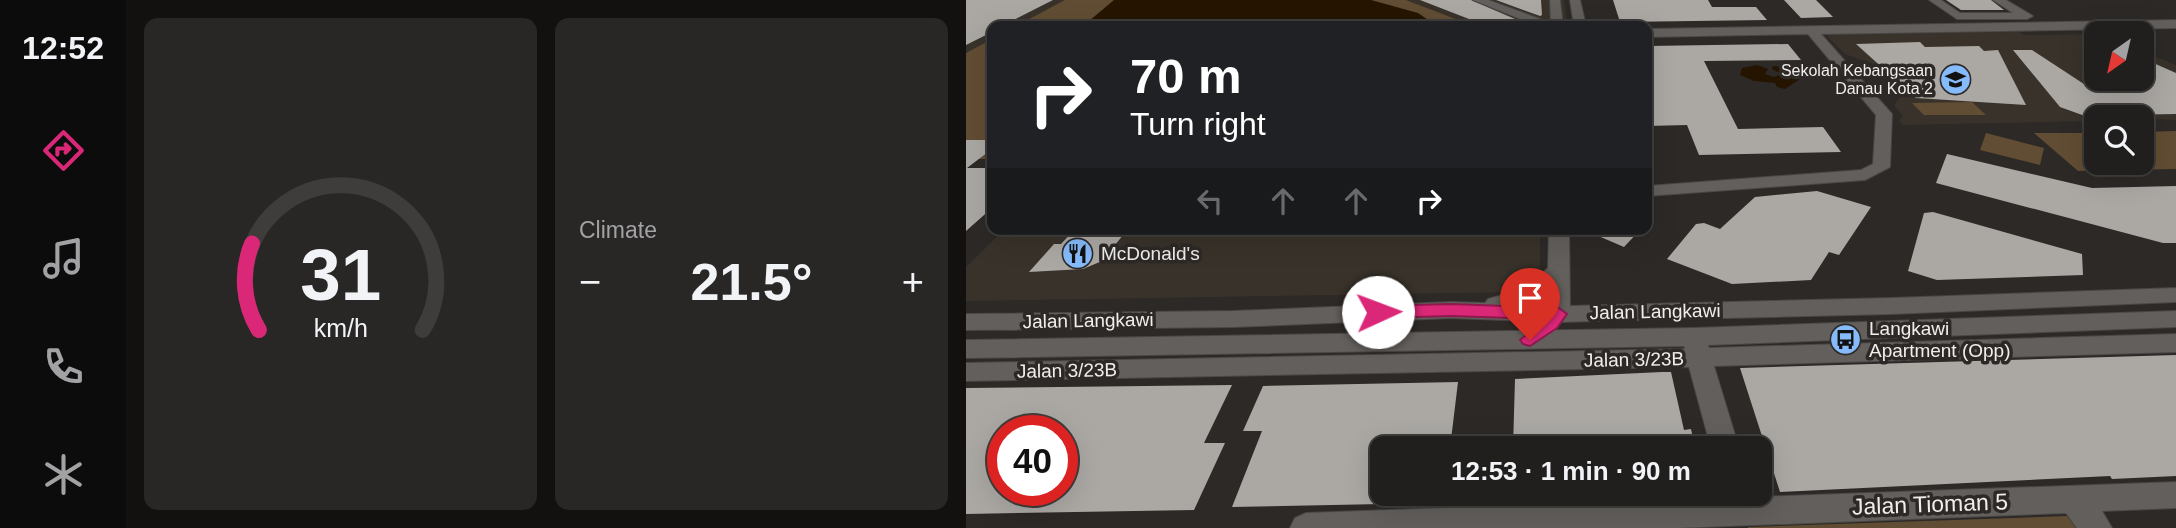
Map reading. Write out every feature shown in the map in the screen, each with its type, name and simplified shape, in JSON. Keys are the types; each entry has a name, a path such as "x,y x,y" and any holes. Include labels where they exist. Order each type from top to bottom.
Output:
{"street":[{"path":"1478,0 1535,21"},
{"path":"1556,0 1557,21"},
{"path":"1575,0 1579,21"},
{"path":"1934,0 1956,16 2027,16 1998,0"},
{"path":"1978,17 1995,27"},
{"path":"1652,33 2176,24"},
{"path":"1652,191 1866,176 1881,167 1884,114 1811,30"},
{"path":"1530,340 1551,324 1559,314 1559,235"},
{"path":"1451,310 1518,301 1538,292 1559,270"},
{"name":"Jalan Langkawi","path":"966,322 1233,319 1451,310 1559,314 1892,306 2176,295"},
{"path":"1559,314 1595,339"},
{"name":"Jalan Langkawi","path":"966,349 1595,339 1696,348 2176,319"},
{"name":"Jalan 3/23B","path":"966,372 1696,348 2176,343"},
{"path":"1696,348 1722,436"},
{"name":"Jalan Tioman 5","path":"1307,528 1504,524 2176,495"},
{"path":"2074,499 2096,528"}],"shaded area":[{"path":"966,0 1066,0 1026,21 987,21 987,42 966,53"},
{"path":"1065,0 1406,0 1461,21 1025,21"},
{"path":"1114,0 1371,0 1418,13 1430,21 1089,21"},
{"path":"1406,0 1564,0 1566,21 1461,21"},
{"name":"Sekolah Kebangsaan Danau Kota 2","path":"2019,32 2024,35 2084,34 2084,91 2154,91 2154,56 2176,65 2176,120 2154,119 2154,105 2084,105 2084,121 1903,125 1899,121 1903,116 1894,105 1902,94 1873,64 1845,54 1825,34"},
{"path":"987,42 987,159 966,159 966,53"},
{"path":"1757,65 1768,69 1765,74 1774,77 1781,74 1772,69 1773,66 1791,67 1792,73 1800,79 1785,89 1777,87 1775,83 1754,81 1740,75 1742,68"},
{"path":"1972,102 1986,115 1924,115 1912,103"},
{"path":"2176,131 2176,169 2154,169 2154,132"},
{"path":"1986,133 2044,148 2040,165 1980,150"},
{"path":"2034,133 2084,133 2084,171 2078,171"},
{"path":"999,235 1540,235 1540,276 1516,292 966,301 966,267"},
{"path":"2067,516 2076,528 1748,528 1748,527"}],"building":[{"path":"966,0 1053,0 1012,21 987,21 987,34 966,45"},
{"path":"1420,0 1471,0 1520,21 1474,21"},
{"path":"1496,0 1541,0 1542,15 1540,16"},
{"path":"1613,0 1708,0 1712,7 1756,7 1767,20 1652,22 1620,21"},
{"path":"1784,0 1816,0 1833,17 1801,18"},
{"path":"1946,0 1991,0 2004,10 1961,10"},
{"path":"1920,42 1925,47 1979,46 1984,51 1998,50 2026,105 1916,98 1856,44"},
{"path":"1788,44 1801,60 1704,61 1738,129 1823,127 1841,152 1699,155 1687,125 1652,126 1652,46"},
{"path":"2013,50 2032,50 2084,84 2084,91 2154,91 2154,63 2176,73 2176,114 2154,114 2154,105 2084,105 2084,116 2060,107"},
{"path":"966,140 987,140 987,153 967,168 987,168 987,212 966,231"},
{"path":"1947,154 2092,188 2176,186 2176,243 2163,243 1936,183"},
{"path":"1817,191 1871,207 1839,255 1829,252 1811,280 1732,284 1667,259 1696,224 1704,223 1720,229 1755,197"},
{"path":"1933,212 2082,254 2083,275 1937,280 1908,271 1924,213"},
{"name":"McDonald's","path":"1069,235 1123,235 1102,261 1083,269 1029,272 1054,244 1061,244"},
{"path":"1596,235 1635,235 1624,247"},
{"path":"2176,355 2176,476 2112,479 2110,476 1780,492 1772,467 1772,436 1762,436 1740,368"},
{"path":"1671,372 1684,430 1691,429 1692,436 1513,436 1515,379"},
{"path":"1458,382 1451,436 1370,436 1370,504 1232,507 1262,431 1243,431 1263,386"},
{"path":"1232,385 1204,443 1225,443 1194,510 966,514 966,388"}],"place":[{"name":"Sekolah Kebangsaan Danau Kota 2","path":"1956,79"},
{"name":"McDonald's","path":"1078,253"},
{"name":"Langkawi Apartment (Opp)","path":"1846,339"}],"route":[{"path":"1378,312 1451,310 1559,314 1551,324 1530,340"}]}
